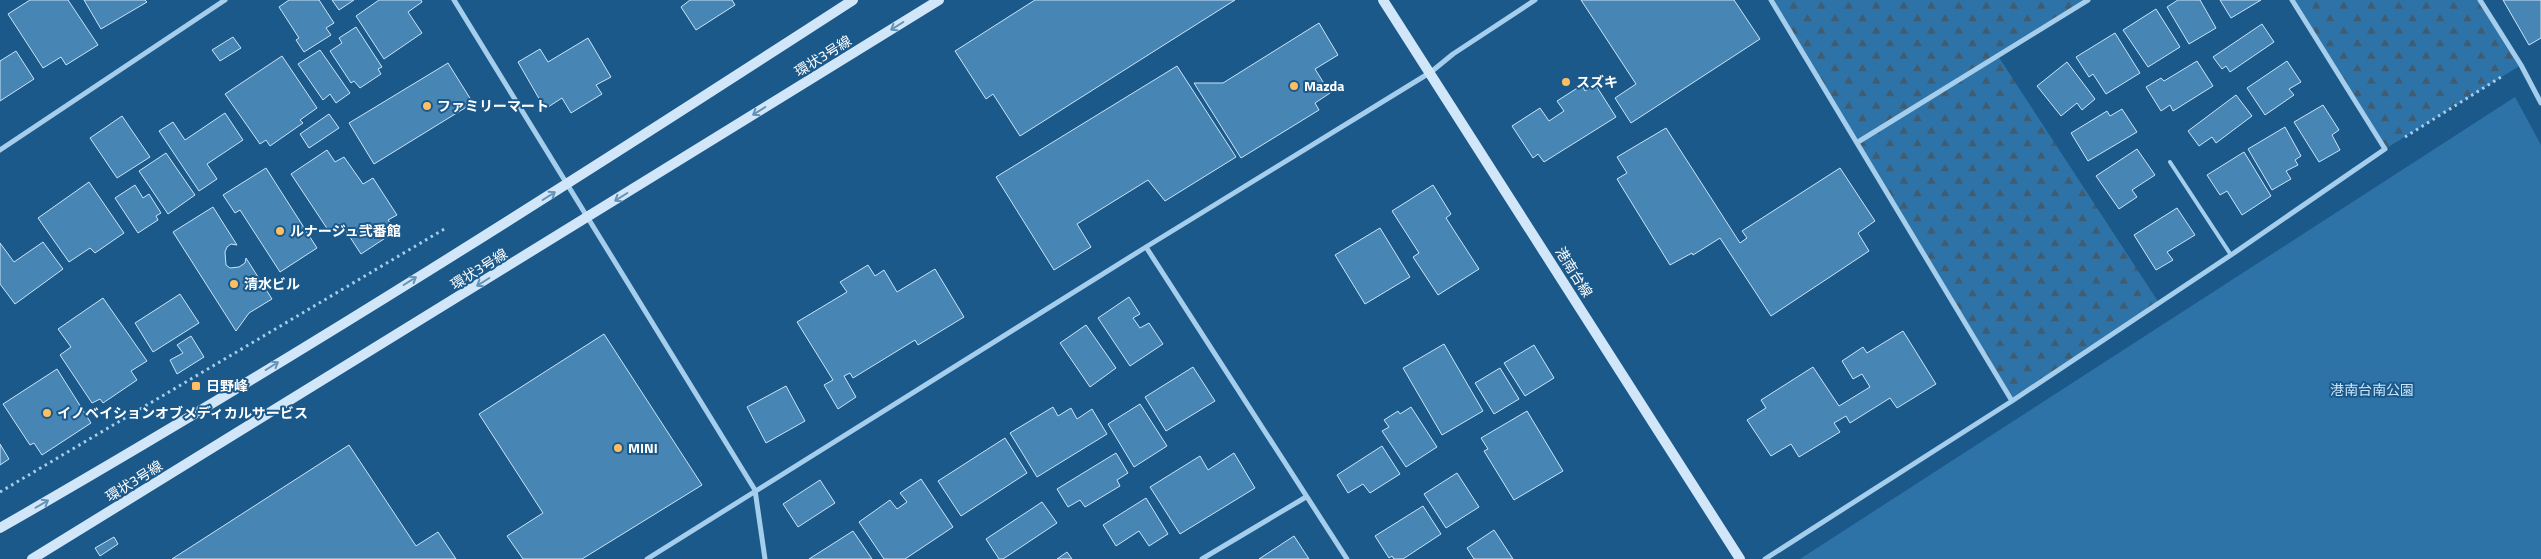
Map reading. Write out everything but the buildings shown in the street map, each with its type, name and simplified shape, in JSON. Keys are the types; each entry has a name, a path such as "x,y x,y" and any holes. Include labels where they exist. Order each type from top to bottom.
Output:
{"street":[{"path":"0,150 225,0"},
{"path":"454,0 756,490 765,559"},
{"name":"環状3号線","path":"0,528 116,462 569,184 853,0"},
{"name":"環状3号線","path":"32,559 939,0"},
{"name":"港南台線","path":"1383,0 1431,72 1740,559"},
{"path":"647,559 1146,247 1431,72 1453,54 1536,0"},
{"path":"1771,0 2012,400"},
{"path":"1858,142 2088,0"},
{"path":"1765,559 2012,400 2231,255 2385,149 2292,0"},
{"path":"2480,0 2521,65 2541,103"},
{"path":"1146,247 1347,559"},
{"path":"1202,559 1306,497"}],"lane":[{"path":"2170,162 2231,255"}],"path":[{"path":"2385,149 2521,65"},
{"path":"0,492 446,227"}],"green space":[{"path":"1771,0 2088,0 1998,56 2159,303 2012,401"},
{"path":"2291,0 2480,0 2521,65 2385,149"},
{"name":"港南台南公園","path":"2515,97 2541,145 2541,559 1800,559"}],"place":[{"name":"スズキ","path":"1566,82"},
{"name":"Mazda","path":"1294,86"},
{"name":"ファミリーマート","path":"427,106"},
{"name":"ルナージュ弐番館","path":"280,231"},
{"name":"清水ビル","path":"234,284"},
{"name":"日野峰","path":"196,386"},
{"name":"イノベイションオブメディカルサービス","path":"47,413"},
{"name":"MINI","path":"618,448"}]}
